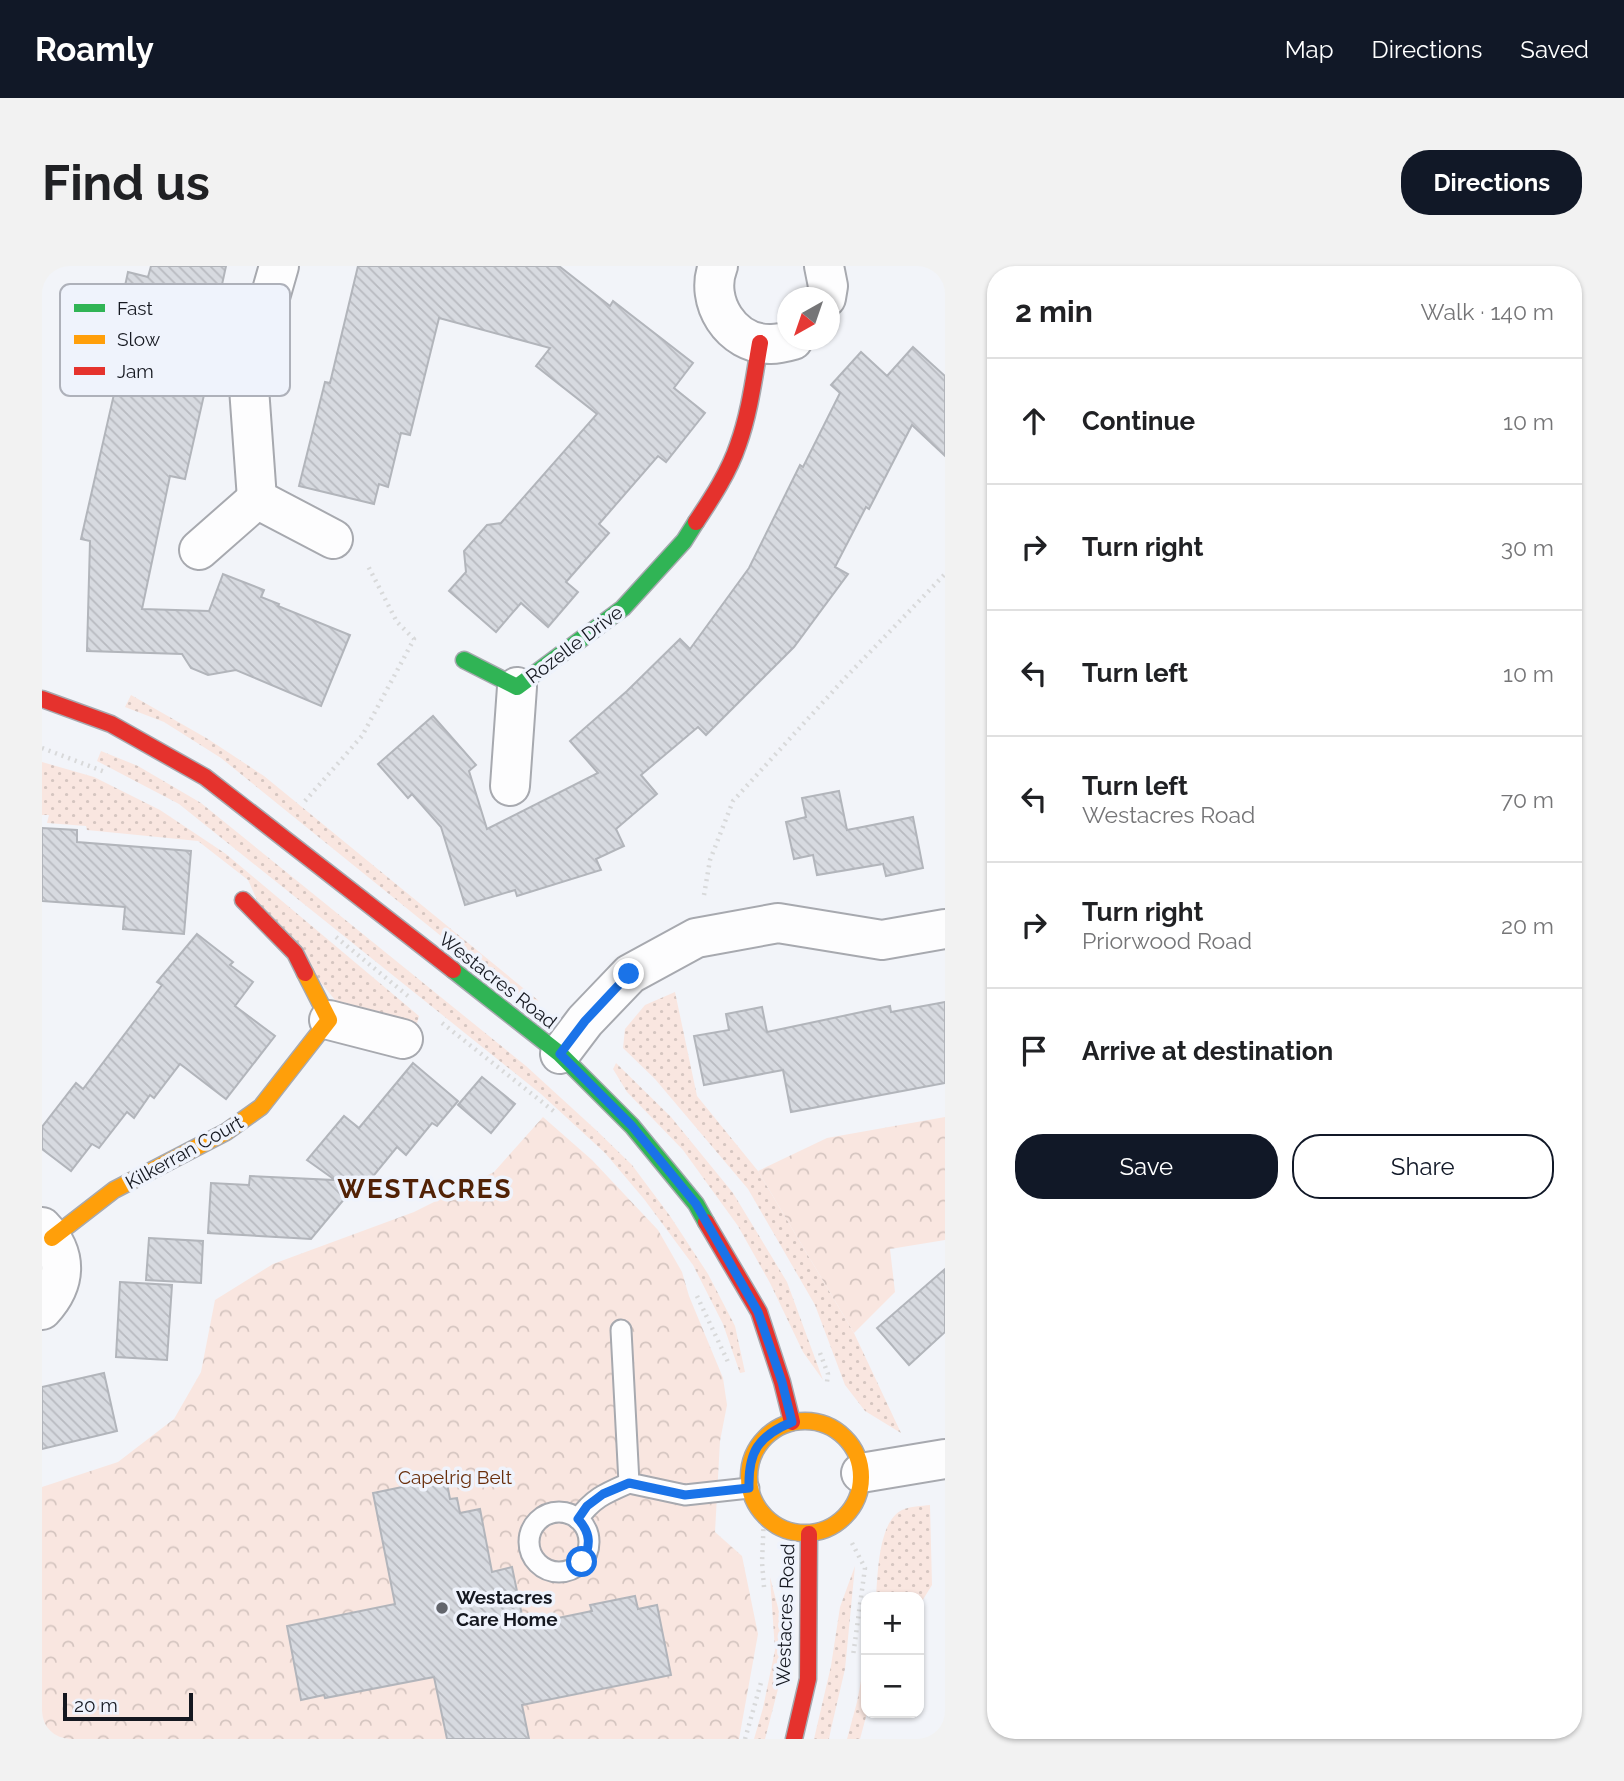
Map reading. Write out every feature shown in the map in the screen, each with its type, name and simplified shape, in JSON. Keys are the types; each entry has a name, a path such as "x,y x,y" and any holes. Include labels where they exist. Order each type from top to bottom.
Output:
{"street":[{"path":"274,284 279,266"},
{"path":"715,267 716,303 725,321 741,336 776,341"},
{"name":"Rozelle Drive","path":"510,786 517,687 623,608 684,541 714,494 738,446 749,405 776,341"},
{"path":"250,396 257,499"},
{"path":"257,499 333,539"},
{"path":"199,550 257,499"},
{"name":"Rozelle Drive","path":"464,660 517,687"},
{"name":"Westacres Road","path":"42,699 111,724 205,777 560,1054 632,1126 696,1204 758,1312 782,1382 792,1422"},
{"path":"243,900 295,953 330,1020 403,1039"},
{"path":"560,1054 585,1021 629,974 696,937 778,923 882,940 945,929"},
{"name":"Kilkerran Court","path":"47,1232 114,1190 226,1132 261,1107 330,1020"},
{"path":"42,1310 53,1298 60,1284 62,1268 60,1252 47,1232"},
{"path":"811,1421 830,1426 846,1438 856,1454 861,1473 860,1490 853,1507 841,1521 826,1530 809,1534 792,1533 777,1527 764,1517 754,1503 749,1488 748,1470 753,1454 763,1439 792,1422 811,1421"},
{"path":"861,1473 945,1459"},
{"name":"Westacres Road","path":"794,1739 808,1679 809,1534"}],"lane":[{"path":"621,1329 629,1483"},
{"path":"578,1519 587,1506 603,1494 629,1483 685,1495 749,1488"}],"path":[{"path":"305,801 362,736 414,639 397,622 353,538 333,539"},
{"path":"696,937 710,860 733,801 945,573"},
{"path":"764,1517 764,1589"},
{"path":"745,1739 764,1669"}],"green space":[{"path":"131,695 208,739 264,776 539,1001 509,991 221,758 164,722 125,707"},
{"path":"101,751 138,766 201,803 526,1066 596,1130 632,1165 708,1274 735,1326 745,1372 740,1373 723,1324 693,1265 644,1199 605,1153 541,1094 179,804 97,761"},
{"path":"42,762 94,777 160,810 226,854 419,1016 417,1023 344,1011 261,909 248,880 198,841 87,830 86,826 47,823 49,815 42,815"},
{"path":"675,992 697,1096 758,1171 854,1333 901,1433 865,1411 845,1385 815,1305 748,1189 655,1079 623,1048 625,1029 645,1005"},
{"path":"616,1063 671,1117 733,1193 787,1282 823,1380 803,1352 770,1283 738,1226 683,1150 627,1092 613,1069"},
{"name":"Capelrig Belt","path":"543,1117 592,1160 658,1230 682,1272 689,1296 723,1378 727,1405 720,1441 715,1532 742,1556 758,1634 739,1739 42,1739 42,1487 118,1462 174,1419 201,1372 215,1300 273,1264 414,1212 494,1172"},
{"path":"945,1117 945,1240 890,1249 895,1292 854,1333 758,1171 827,1138"},
{"path":"930,1505 932,1585 924,1598 924,1592 876,1592 881,1549 888,1525 902,1510"},
{"path":"855,1566 845,1669 829,1739 814,1739 831,1666 840,1607"},
{"path":"770,1577 783,1627 784,1666 765,1739 754,1739 775,1650"},
{"path":"861,1681 861,1718 866,1718 860,1739 847,1739"}],"building":[{"path":"151,266 226,266 222,284 125,284 128,272 148,277"},
{"path":"358,266 559,266 610,306 613,301 693,363 674,388 705,413 666,462 658,456 599,524 609,533 566,582 578,592 548,627 521,603 496,632 449,591 466,572 464,551 487,525 501,523 597,414 536,366 550,348 439,318 410,435 401,433 388,487 379,484 374,504 299,486 325,382 330,383"},
{"path":"913,347 945,376 945,456 912,425 869,509 866,507 835,567 848,574 794,647 706,735 698,727 641,775 657,794 616,829 624,846 596,859 601,870 517,896 515,890 465,905 441,827 412,794 408,798 378,764 433,716 476,765 469,771 487,829 598,773 570,741 680,639 690,649 749,568 800,465 803,467 840,393 831,385 861,352 887,376"},
{"path":"114,396 204,396 185,479 170,476 142,609 209,611 223,574 264,590 261,597 279,604 278,606 350,635 321,706 236,670 208,675 191,668 182,654 87,651 90,541 81,539"},
{"path":"839,791 847,830 913,817 923,868 886,876 883,864 817,875 813,855 794,859 786,822 806,817 802,798"},
{"path":"42,828 77,830 77,842 191,851 184,934 123,929 125,907 42,901"},
{"path":"197,934 233,962 230,965 253,982 235,1006 275,1036 226,1099 180,1064 154,1098 150,1095 134,1118 127,1112 99,1148 92,1144 71,1171 42,1149 42,1127 76,1083 83,1089 162,985 157,982"},
{"path":"945,1002 945,1083 791,1112 783,1070 704,1085 694,1036 729,1030 726,1014 762,1007 767,1032 890,1006 891,1012"},
{"path":"413,1063 458,1101 437,1126 432,1123 406,1155 397,1147 356,1197 350,1192 311,1239 208,1233 211,1183 249,1185 250,1176 335,1180 307,1160 344,1116 359,1128"},
{"path":"482,1077 515,1104 491,1133 458,1105"},
{"path":"149,1238 203,1241 201,1283 146,1280"},
{"path":"945,1269 945,1332 909,1365 877,1328"},
{"path":"120,1282 172,1285 167,1360 116,1357"},
{"path":"104,1373 117,1431 42,1449 42,1387"},
{"name":"Westacres Care Home","path":"446,1478 450,1499 457,1498 460,1513 480,1509 492,1572 512,1567 524,1625 592,1611 590,1605 635,1596 638,1609 657,1605 671,1675 522,1705 529,1739 447,1739 434,1677 325,1698 324,1695 301,1700 287,1626 395,1604 373,1493"}],"traffic: fast":[{"path":"464,660 517,687 623,608 684,541 696,522"},
{"path":"453,970 560,1054 632,1126 696,1204 706,1222"}],"traffic: slow":[{"path":"52,1238 114,1190 226,1132 261,1107 329,1020 305,973"},
{"path":"805,1421 826,1425 845,1437 857,1456 861,1477 857,1498 845,1517 826,1529 805,1533 784,1529 765,1517 753,1498 749,1477 753,1456 765,1437 784,1425 805,1421"}],"traffic: jam":[{"path":"696,522 725,475 738,445 749,407 760,343"},
{"path":"42,699 111,724 205,777 453,970"},
{"path":"243,900 295,953 305,973"},
{"path":"706,1222 759,1312 792,1422"},
{"path":"794,1739 808,1679 809,1534"}],"place":[{"name":"Westacres Care Home","path":"442,1608"}],"district":[{"name":"WESTACRES","path":"425,1189"}],"route":[{"path":"582,1562 589,1544 585,1526 578,1519 587,1506 603,1494 629,1483 685,1495 749,1488 748,1470 753,1454 763,1439 792,1422 782,1382 758,1312 696,1204 632,1126 560,1054 585,1021 629,974"}]}
